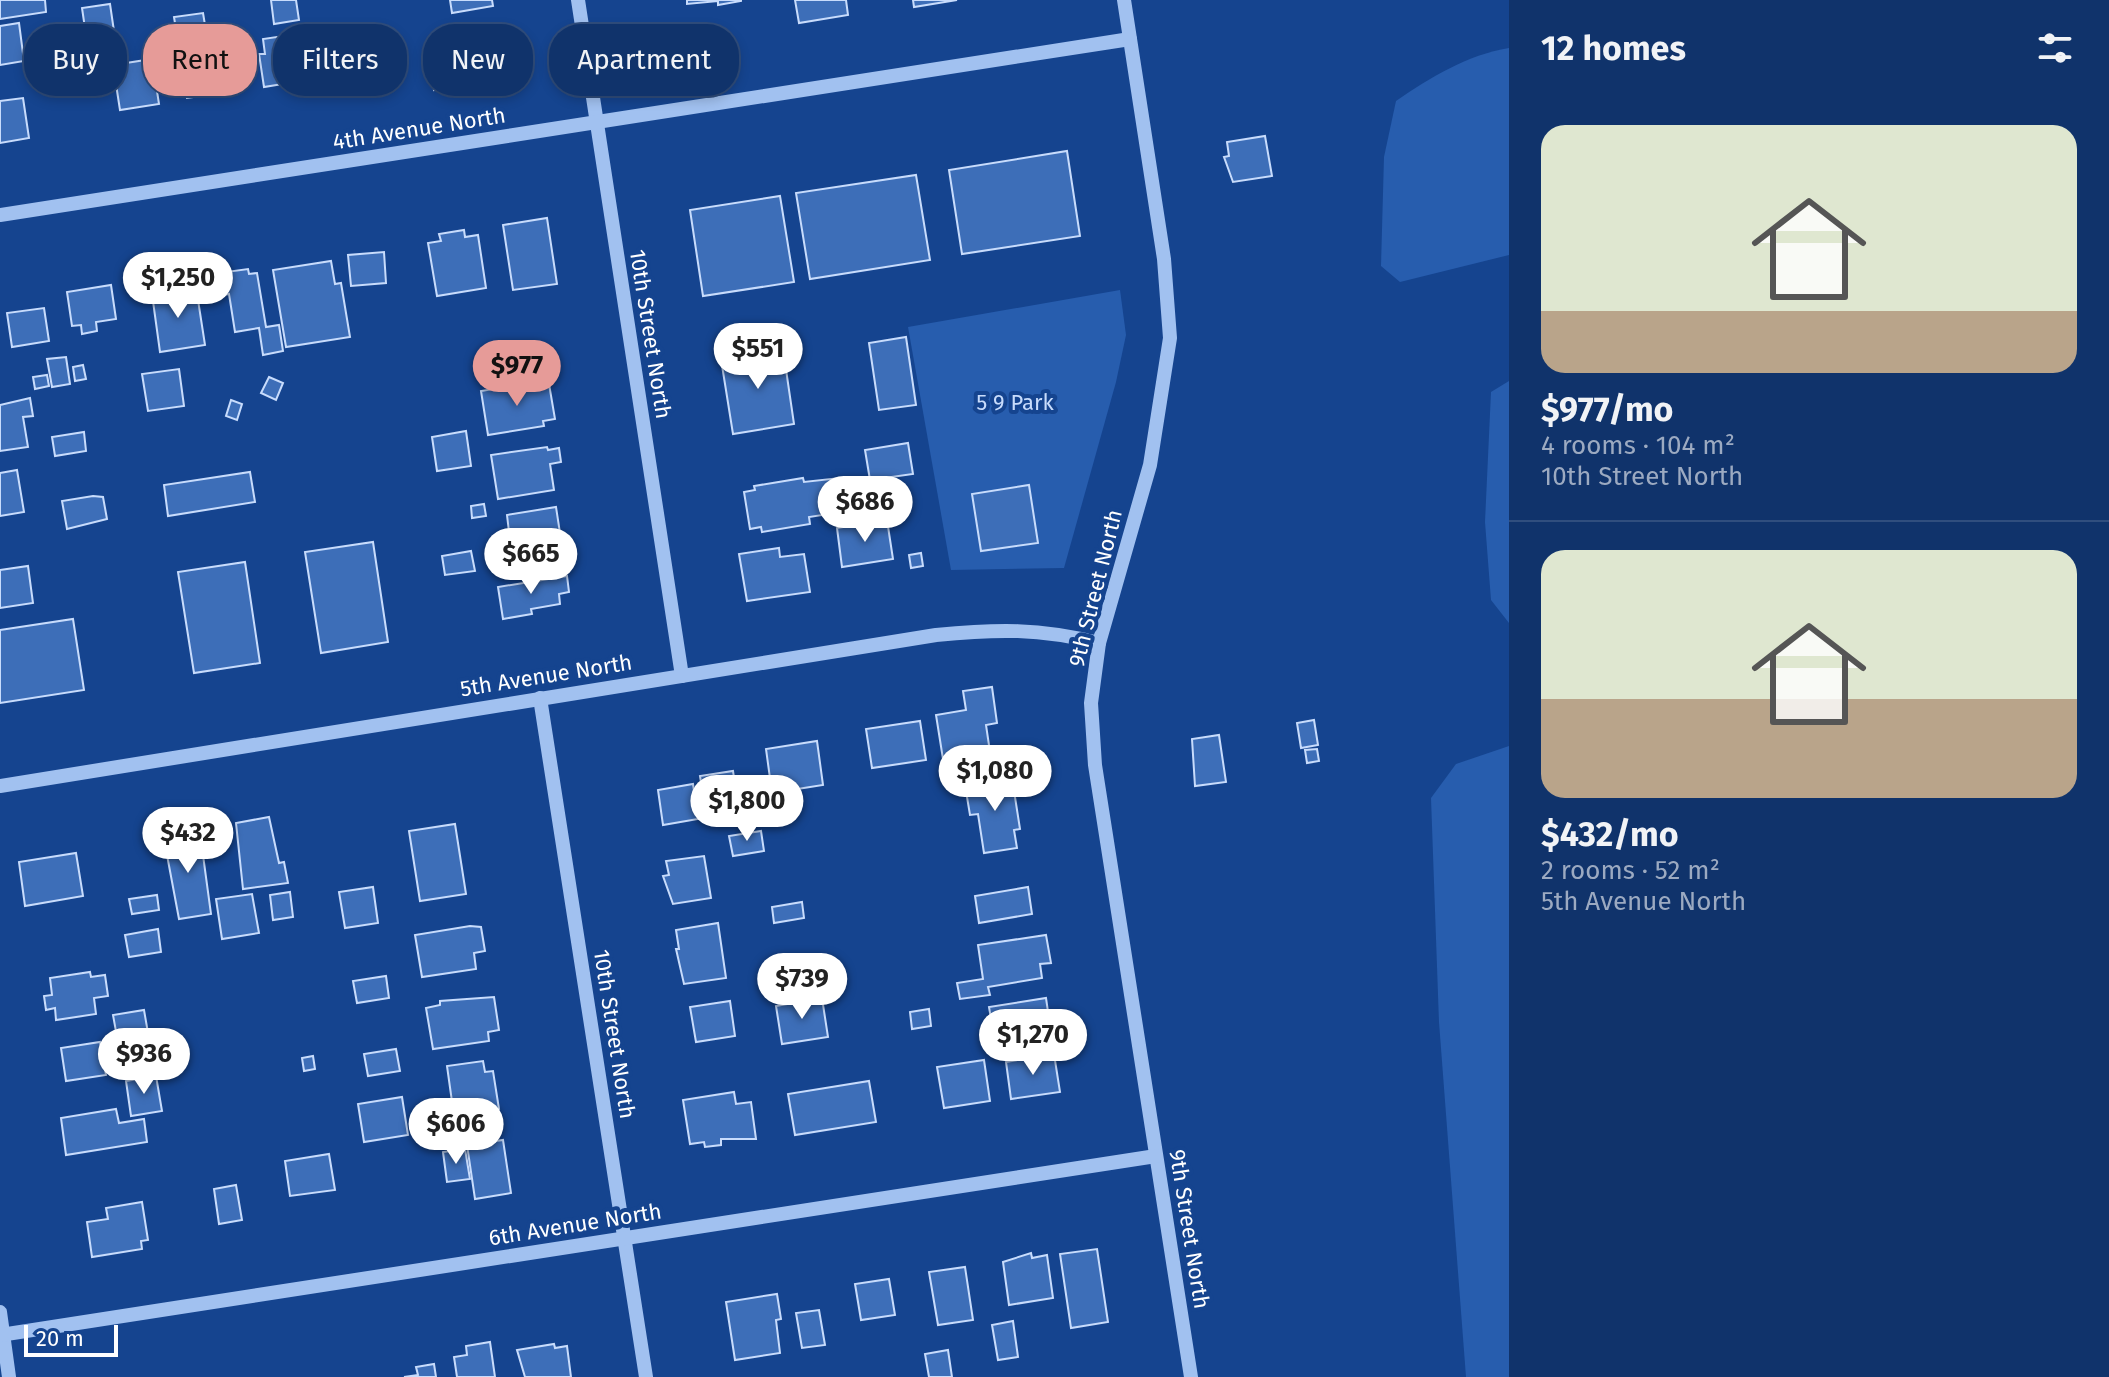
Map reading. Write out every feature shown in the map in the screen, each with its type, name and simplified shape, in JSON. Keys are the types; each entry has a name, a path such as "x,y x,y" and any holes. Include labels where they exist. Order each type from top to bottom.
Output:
{"street":[{"name":"10th Street North","path":"578,0 682,676"},
{"name":"9th Street North","path":"1124,0 1164,259 1170,338 1150,465 1099,643 1091,703 1095,765 1191,1377"},
{"name":"4th Avenue North","path":"0,215 1130,39"},
{"name":"5th Avenue North","path":"0,786 540,698 989,630 1051,631 1099,643"},
{"name":"10th Street North","path":"540,698 646,1377"},
{"name":"6th Avenue North","path":"2,1334 1156,1156"},
{"path":"0,1312 9,1377"}],"green space":[{"path":"1509,48 1509,255 1400,282 1381,266 1384,157 1396,101 1450,68"},
{"name":"5 9 Park","path":"1120,290 1126,335 1116,382 1064,568 951,570 908,327"},
{"path":"1509,381 1509,623 1491,600 1485,522 1491,392"},
{"path":"1509,746 1509,1377 1466,1377 1439,1022 1431,798 1456,764"}],"building":[{"path":"0,0 45,0 46,12 0,19"},
{"path":"271,0 296,0 299,20 274,24"},
{"path":"450,0 492,0 493,6 452,13"},
{"path":"687,0 741,1 718,5 718,1 687,4"},
{"path":"795,0 846,0 848,15 799,23"},
{"path":"913,0 957,0 914,7"},
{"path":"110,4 113,24 84,24 82,8"},
{"path":"203,13 205,24 175,24 174,17"},
{"path":"19,23 24,61 0,65 0,26"},
{"path":"273,38 273,86 264,87 259,54 265,54 263,39"},
{"path":"143,60 143,96 158,96 159,104 120,110 118,96 127,96 127,63"},
{"path":"23,98 29,138 0,143 0,101"},
{"path":"1265,136 1272,176 1233,182 1224,157 1229,156 1227,142"},
{"path":"1067,151 1080,236 962,254 949,170"},
{"path":"916,175 930,260 810,279 796,193"},
{"path":"780,196 794,282 703,296 690,210"},
{"path":"547,218 557,284 513,290 503,225"},
{"path":"464,230 465,237 478,235 486,288 437,296 428,243 441,241 439,234"},
{"path":"384,252 386,283 351,286 348,255"},
{"path":"331,261 335,284 341,283 350,337 286,347 273,270"},
{"path":"248,269 249,274 257,273 266,327 279,325 283,351 263,355 259,328 235,332 229,294 224,295 222,278 227,278 226,272"},
{"path":"111,285 116,319 96,322 97,331 82,334 81,325 72,326 67,292"},
{"path":"196,287 205,345 160,352 152,294"},
{"path":"44,308 49,341 12,347 7,313"},
{"path":"906,337 916,405 879,410 869,343"},
{"path":"783,349 794,424 733,434 721,359"},
{"path":"66,357 70,384 52,387 47,359"},
{"path":"83,365 86,379 75,381 73,367"},
{"path":"179,369 184,406 148,411 142,374"},
{"path":"47,375 49,386 35,389 33,377"},
{"path":"269,377 283,383 276,400 261,393"},
{"path":"537,382 538,386 549,384 555,419 543,421 544,426 488,435 481,391"},
{"path":"30,398 33,416 23,417 28,447 0,451 0,405"},
{"path":"231,400 242,404 237,420 226,416"},
{"path":"466,431 471,466 437,471 432,437"},
{"path":"84,432 86,451 55,456 52,437"},
{"path":"908,443 913,474 870,480 865,450"},
{"path":"547,447 548,450 559,448 561,462 550,464 554,490 498,499 491,455"},
{"path":"17,470 24,512 0,516 0,473"},
{"path":"250,472 255,502 168,516 164,485"},
{"path":"803,478 804,482 840,478 842,490 826,493 829,514 809,517 810,524 762,532 761,527 750,529 744,492 755,490 754,486"},
{"path":"1029,485 1038,543 981,551 972,494"},
{"path":"103,497 107,519 67,529 62,501"},
{"path":"484,504 486,516 472,518 471,506"},
{"path":"556,507 562,546 553,547 553,551 503,556 499,533 509,532 507,515"},
{"path":"887,520 893,559 842,567 837,528"},
{"path":"373,542 388,642 321,653 305,552"},
{"path":"779,548 780,557 804,554 810,592 747,601 739,554"},
{"path":"471,551 475,571 445,575 442,556"},
{"path":"921,553 923,566 911,568 909,555"},
{"path":"245,562 260,663 194,673 178,572"},
{"path":"28,566 33,603 0,608 0,570"},
{"path":"567,576 569,592 559,594 560,604 531,609 532,614 503,619 498,587"},
{"path":"73,619 84,690 0,703 0,630"},
{"path":"992,687 997,723 986,725 990,752 943,759 936,715 966,710 963,691"},
{"path":"1314,720 1318,745 1301,748 1297,723"},
{"path":"920,721 926,760 872,768 866,729"},
{"path":"1219,735 1226,782 1195,786 1192,739"},
{"path":"817,741 823,785 772,793 766,749"},
{"path":"1317,749 1319,761 1307,763 1305,750"},
{"path":"733,771 739,810 706,815 700,776"},
{"path":"1012,778 1020,829 1014,830 1017,848 984,853 978,814 970,815 965,785"},
{"path":"693,784 698,819 663,825 658,790"},
{"path":"768,790 770,803 782,801 785,819 748,824 743,794"},
{"path":"269,817 279,863 284,862 288,883 243,889 236,823"},
{"path":"455,824 466,894 420,901 409,831"},
{"path":"761,831 764,851 733,856 729,836"},
{"path":"200,833 211,914 179,919 164,839"},
{"path":"76,853 83,896 25,906 19,862"},
{"path":"704,856 711,898 673,904 663,876 669,875 666,861"},
{"path":"373,887 378,923 345,928 339,892"},
{"path":"1028,887 1032,914 979,923 975,896"},
{"path":"290,892 293,917 273,920 270,895"},
{"path":"252,894 259,933 222,939 216,899"},
{"path":"157,895 159,910 132,914 129,899"},
{"path":"802,902 804,918 774,923 772,907"},
{"path":"718,923 726,978 684,984 676,949 679,949 676,930"},
{"path":"481,927 485,951 474,953 476,969 422,977 415,935"},
{"path":"158,929 161,952 129,957 125,935"},
{"path":"1046,935 1051,963 1040,964 1042,978 988,987 990,995 960,999 957,983 983,979 978,945"},
{"path":"90,972 91,977 105,975 108,996 94,998 96,1014 56,1020 55,1008 46,1010 44,996 52,995 50,978"},
{"path":"386,976 389,998 357,1003 353,981"},
{"path":"494,997 499,1030 488,1032 489,1041 433,1049 426,1008 440,1005 440,1001"},
{"path":"822,998 828,1037 782,1044 776,1006"},
{"path":"1046,998 1052,1039 996,1048 989,1007"},
{"path":"730,1001 735,1036 696,1042 690,1007"},
{"path":"929,1009 931,1026 912,1029 910,1012"},
{"path":"144,1010 148,1033 117,1037 113,1015"},
{"path":"100,1042 106,1075 66,1081 61,1048"},
{"path":"396,1049 400,1071 368,1076 364,1054"},
{"path":"1054,1054 1060,1092 1011,1099 1006,1062"},
{"path":"313,1056 315,1069 304,1071 302,1058"},
{"path":"984,1060 990,1101 944,1108 937,1067"},
{"path":"483,1061 485,1072 493,1071 499,1109 454,1116 447,1066"},
{"path":"156,1076 162,1111 131,1116 126,1081"},
{"path":"869,1081 876,1122 795,1135 788,1094"},
{"path":"734,1092 736,1104 751,1102 756,1139 721,1139 721,1145 705,1147 704,1142 690,1144 683,1100"},
{"path":"402,1097 408,1135 364,1142 358,1104"},
{"path":"116,1109 119,1123 144,1119 147,1142 66,1155 61,1118"},
{"path":"503,1140 511,1193 475,1199 467,1145"},
{"path":"465,1149 470,1179 447,1182 443,1152"},
{"path":"329,1154 335,1190 290,1196 285,1161"},
{"path":"236,1185 242,1220 219,1224 214,1189"},
{"path":"142,1202 148,1240 141,1241 142,1249 92,1257 87,1222 108,1219 106,1208"},
{"path":"1097,1249 1108,1322 1071,1328 1060,1254"},
{"path":"1031,1253 1032,1258 1047,1255 1053,1298 1009,1305 1003,1262"},
{"path":"965,1267 973,1320 938,1325 929,1272"},
{"path":"889,1279 895,1315 861,1320 855,1284"},
{"path":"777,1294 781,1319 776,1320 780,1353 735,1360 726,1302"},
{"path":"819,1310 825,1345 802,1348 796,1313"},
{"path":"1013,1321 1018,1357 998,1360 992,1325"},
{"path":"490,1342 495,1377 457,1377 454,1357 467,1355 466,1346"},
{"path":"554,1344 555,1348 567,1346 571,1377 525,1377 517,1350"},
{"path":"948,1350 952,1377 929,1377 925,1354"},
{"path":"434,1364 436,1377 404,1377 418,1375 416,1367"}]}
